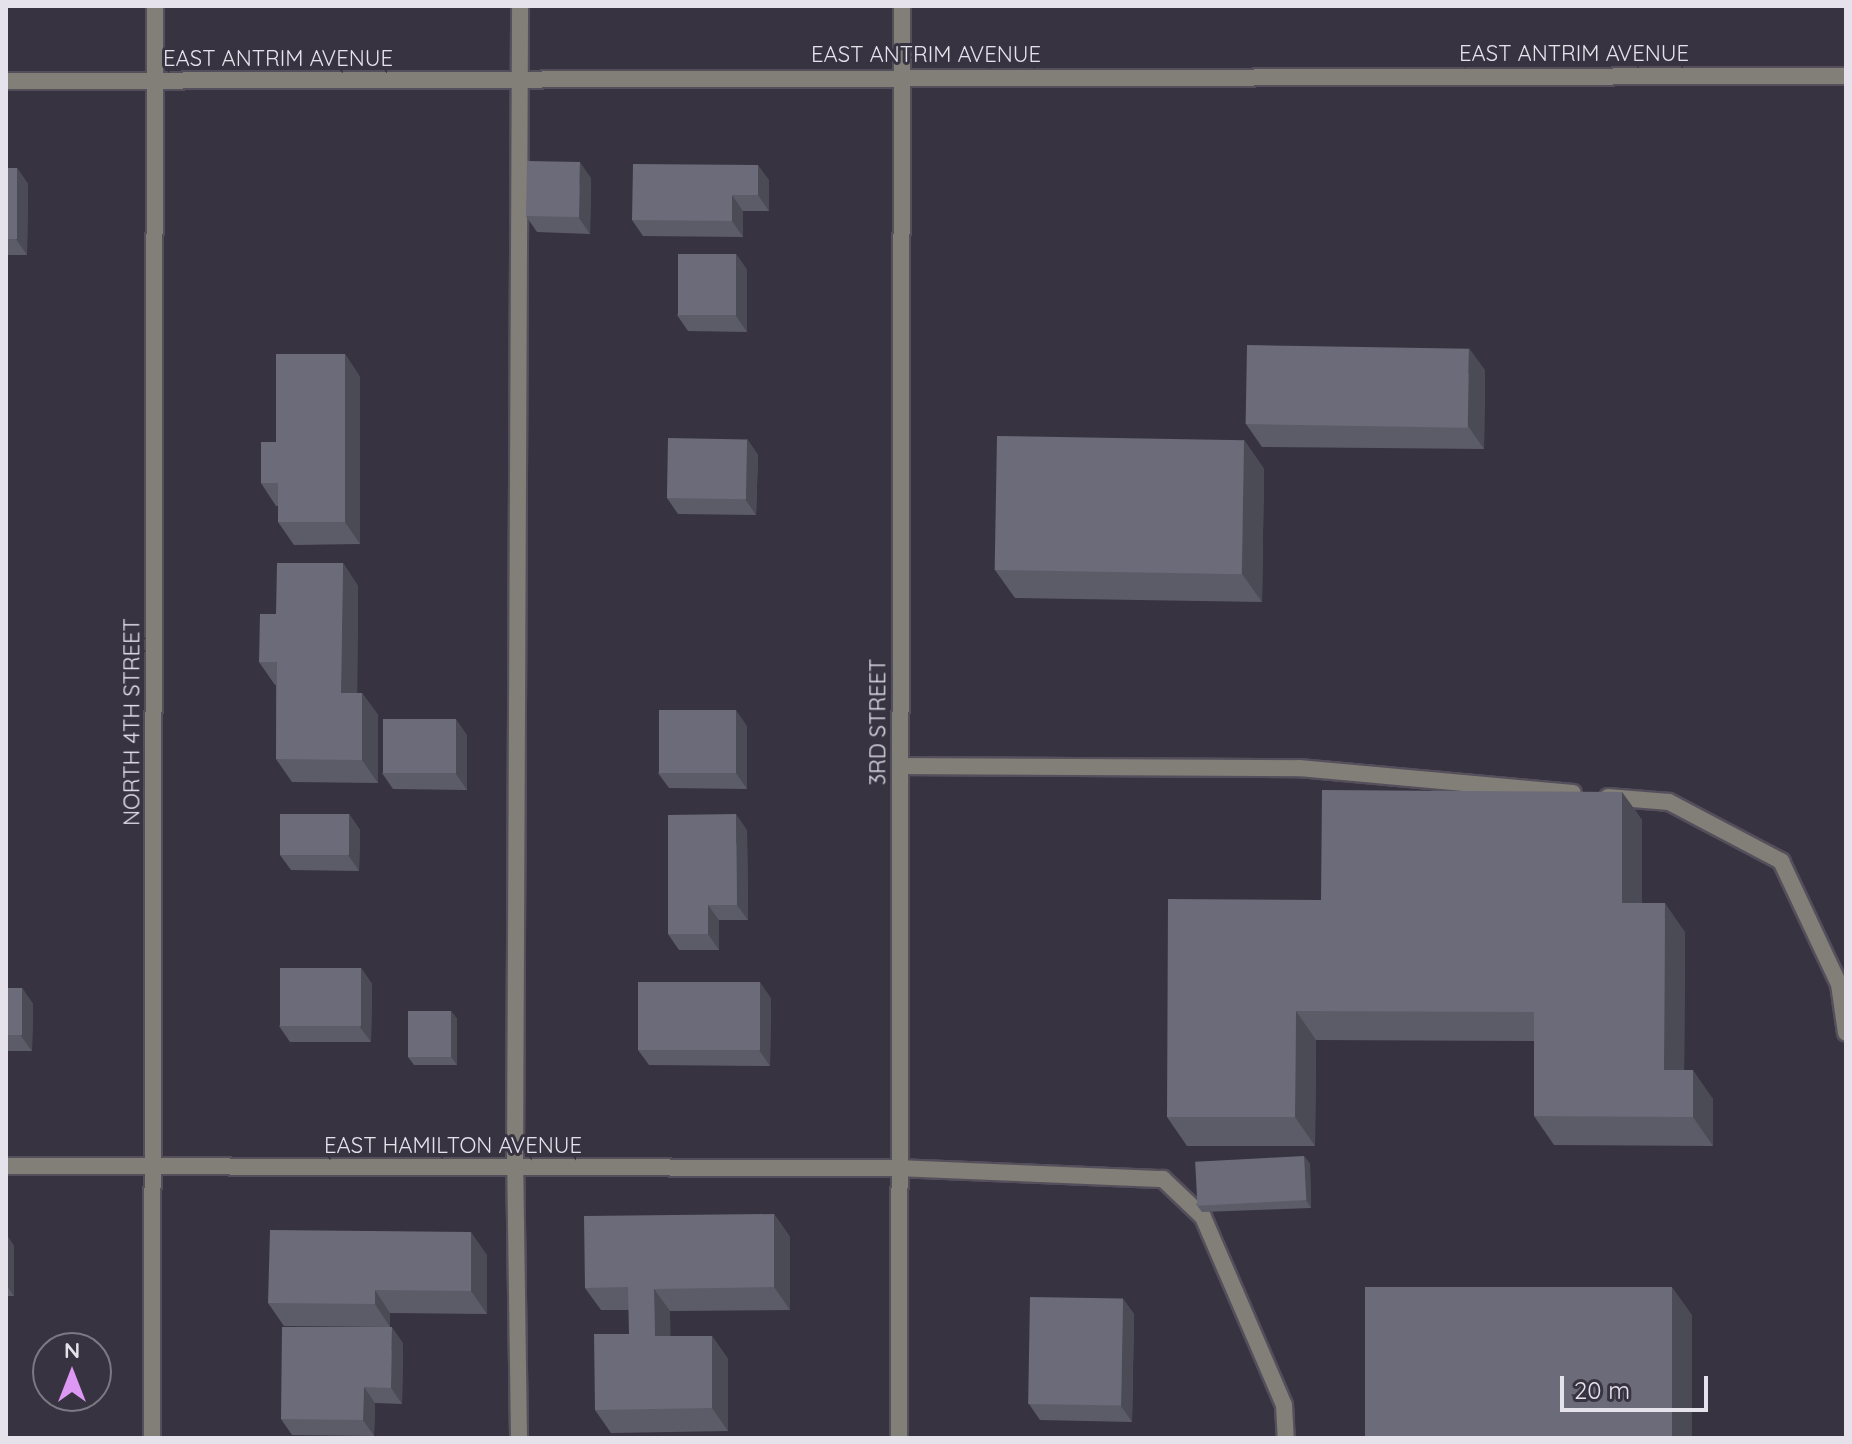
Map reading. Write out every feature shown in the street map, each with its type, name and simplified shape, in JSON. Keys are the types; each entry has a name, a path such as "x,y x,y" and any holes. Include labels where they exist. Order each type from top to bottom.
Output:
{"street":[{"name":"NORTH 4TH STREET","path":"152,1438 155,6"},
{"path":"519,1438 515,1168 520,6"},
{"name":"3RD STREET","path":"899,1438 902,6"},
{"name":"EAST ANTRIM AVENUE","path":"6,81 901,76 1846,76"},
{"path":"900,766 1299,768 1669,802 1781,861 1839,984 1846,1033"},
{"name":"EAST HAMILTON AVENUE","path":"6,1166 899,1168 1163,1179 1203,1217 1284,1405 1286,1438"}],"building":[{"path":"527,161 580,162 579,217 526,216"},
{"path":"633,164 758,165 758,195 732,195 732,221 632,220"},
{"path":"6,168 17,168 17,239 6,239"},
{"path":"678,254 736,254 736,315 678,315"},
{"path":"1247,345 1469,349 1468,428 1246,424"},
{"path":"276,354 345,354 345,522 278,522 278,483 261,483 261,442 276,442"},
{"path":"997,436 1244,440 1242,574 995,570"},
{"path":"668,438 747,439 746,499 667,498"},
{"path":"277,563 343,563 341,693 362,693 362,760 276,759 277,662 259,662 260,614 276,614"},
{"path":"659,710 736,710 736,773 659,773"},
{"path":"383,719 456,719 456,773 383,773"},
{"path":"1322,790 1622,792 1622,903 1665,903 1664,1070 1693,1070 1693,1117 1534,1116 1534,1012 1296,1011 1295,1117 1167,1117 1168,899 1321,900"},
{"path":"280,814 349,814 349,855 280,855"},
{"path":"736,814 737,905 708,905 708,934 668,934 668,815"},
{"path":"280,968 361,968 361,1026 280,1026"},
{"path":"638,982 760,982 760,1050 638,1050"},
{"path":"6,988 22,988 22,1035 6,1035"},
{"path":"408,1011 451,1011 451,1057 408,1057"},
{"path":"1304,1156 1306,1200 1197,1206 1195,1162"},
{"path":"774,1214 774,1287 654,1289 655,1336 712,1336 712,1408 595,1410 594,1334 629,1334 628,1287 585,1288 584,1216"},
{"path":"270,1230 471,1232 471,1291 375,1290 375,1304 268,1303"},
{"path":"1365,1287 1672,1287 1672,1438 1365,1438"},
{"path":"1030,1297 1123,1299 1121,1406 1028,1404"},
{"path":"282,1327 392,1327 391,1388 364,1387 363,1420 281,1419"}]}
